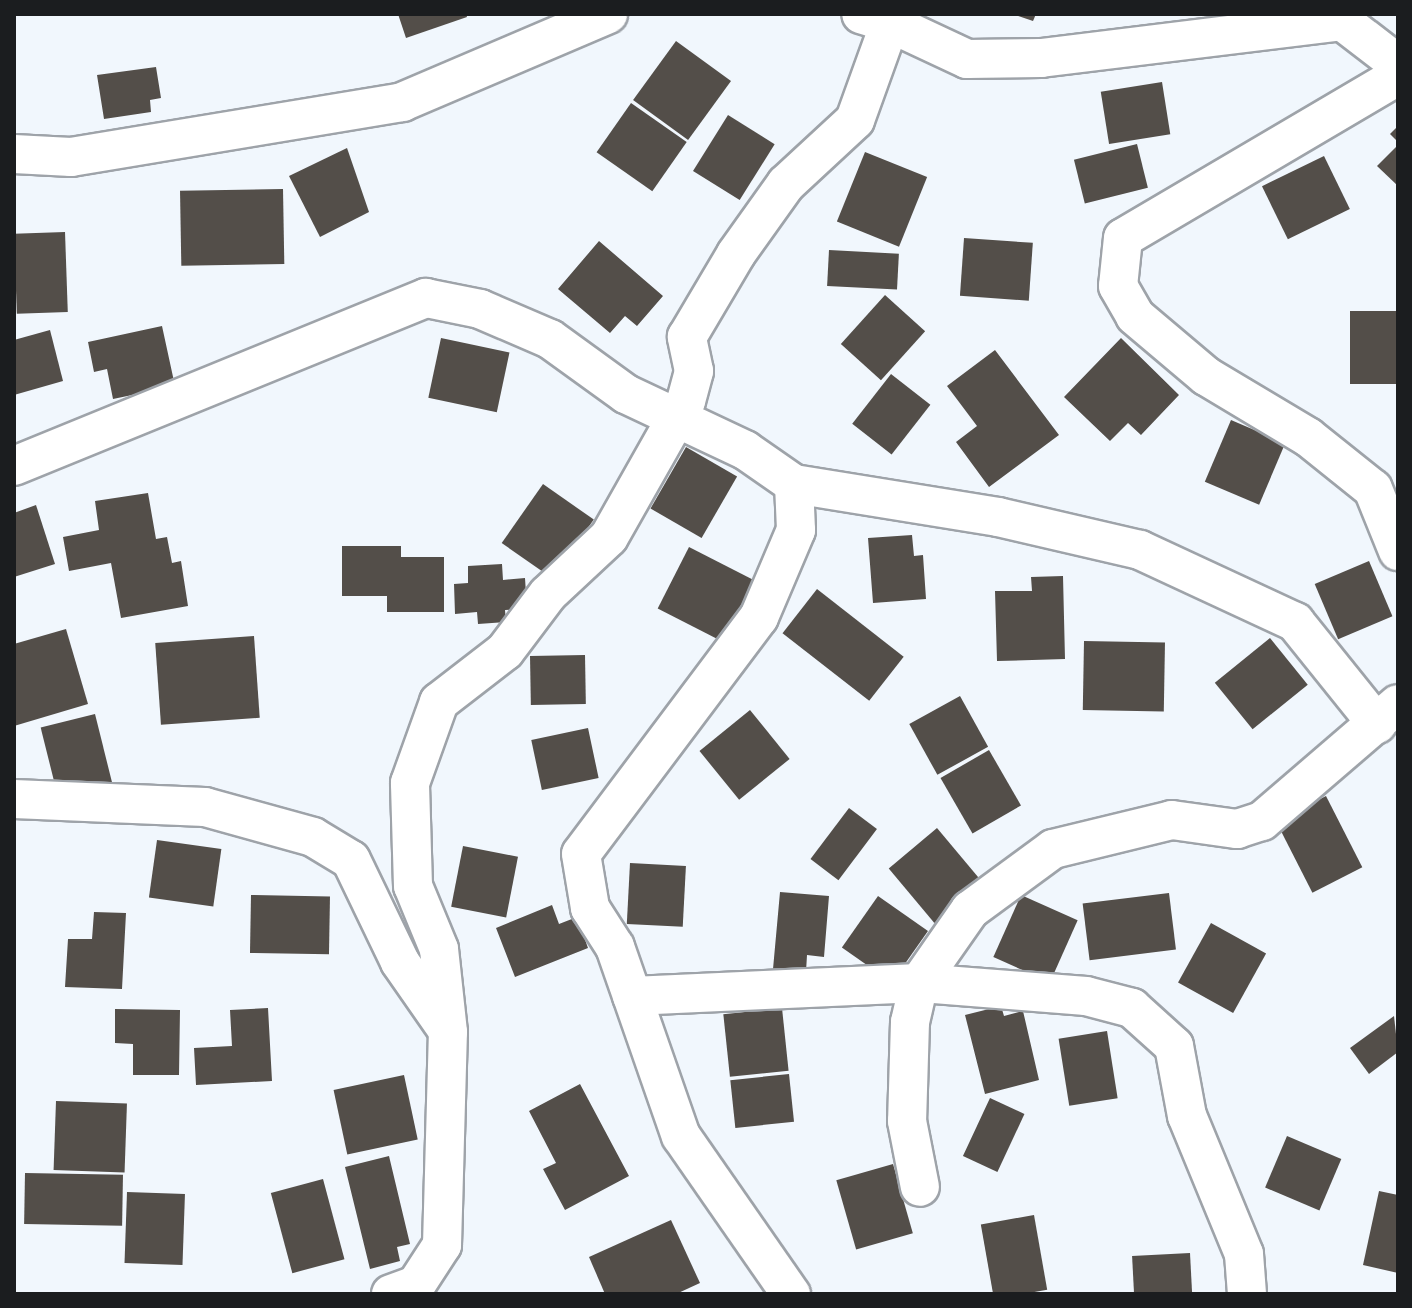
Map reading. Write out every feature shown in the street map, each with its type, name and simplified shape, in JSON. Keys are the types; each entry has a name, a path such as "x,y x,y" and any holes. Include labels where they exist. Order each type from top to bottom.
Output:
{"street":[{"path":"14,154 71,157 402,102 608,14"},
{"path":"391,1294 416,1285 442,1245 448,1032 439,949 413,886 410,783 439,702 505,651 548,594 609,537 675,422 694,371 687,337 786,184 855,120 881,17 982,59 1342,21 1398,64"},
{"path":"1398,76 1123,238 1118,286 1135,316 1206,376 1308,437 1373,489 1398,551"},
{"path":"14,466 426,298 480,309 550,339 675,422 745,450 794,484 998,517 1140,550 1295,622 1388,714 1262,821 1237,829 1172,820 1053,849 970,910 919,983 910,1022 907,1121 920,1187"},
{"path":"791,1294 681,1136 615,947 590,908 581,854 759,617 796,530 794,484"},
{"path":"14,799 205,807 313,837 351,860 400,962 448,1032"},
{"path":"632,996 919,983 1086,996 1132,1008 1174,1046 1187,1116 1244,1254 1247,1294"}],"building":[{"path":"398,14 466,14 467,17 406,38"},
{"path":"1012,14 1036,14 1033,21"},
{"path":"676,41 731,81 688,140 633,100"},
{"path":"156,67 161,98 150,100 151,112 104,119 97,75"},
{"path":"1162,82 1170,134 1109,144 1101,92"},
{"path":"631,103 687,142 652,191 597,152"},
{"path":"728,115 775,144 740,200 693,171"},
{"path":"1398,126 1398,142 1390,134"},
{"path":"1137,144 1148,188 1085,203 1074,160"},
{"path":"1398,145 1398,186 1377,166"},
{"path":"347,148 369,212 320,237 289,176"},
{"path":"865,152 927,177 899,247 837,222"},
{"path":"1324,156 1350,209 1288,239 1262,186"},
{"path":"283,189 284,264 181,266 180,191"},
{"path":"65,232 68,312 17,314 14,234"},
{"path":"964,238 1033,243 1029,301 960,296"},
{"path":"599,241 663,296 637,326 625,316 610,333 558,289"},
{"path":"829,250 899,254 897,290 827,286"},
{"path":"885,295 925,331 881,380 841,344"},
{"path":"1350,311 1398,311 1398,384 1350,384"},
{"path":"162,326 175,386 113,399 107,369 94,372 88,342"},
{"path":"50,330 63,381 14,395 14,340"},
{"path":"441,338 509,353 497,412 428,398"},
{"path":"1121,338 1179,395 1141,435 1128,423 1110,441 1064,397"},
{"path":"995,350 1059,435 989,487 956,442 977,426 947,386"},
{"path":"891,374 930,405 892,454 852,424"},
{"path":"1231,420 1285,443 1259,505 1205,482"},
{"path":"686,447 737,476 702,538 650,508"},
{"path":"543,484 594,520 552,579 502,543"},
{"path":"148,493 156,539 167,537 172,563 181,561 188,606 121,618 111,563 69,571 63,537 99,530 95,501"},
{"path":"36,505 55,564 14,577 14,513"},
{"path":"912,535 914,556 923,555 926,599 873,603 868,538"},
{"path":"342,546 401,546 401,557 444,557 444,612 387,612 387,596 342,596"},
{"path":"689,547 758,582 727,644 658,608"},
{"path":"1369,561 1392,616 1338,639 1315,584"},
{"path":"502,564 503,580 525,578 527,609 505,610 506,622 478,624 477,612 455,614 454,584 468,583 468,566"},
{"path":"1063,576 1065,659 997,661 995,591 1032,591 1031,577"},
{"path":"817,589 904,657 869,701 783,633"},
{"path":"66,629 88,704 14,726 14,644"},
{"path":"254,636 260,718 161,725 155,643"},
{"path":"1270,638 1308,685 1253,729 1215,683"},
{"path":"1084,641 1165,642 1164,711 1083,710"},
{"path":"585,655 586,704 531,705 530,656"},
{"path":"960,696 988,747 937,775 909,724"},
{"path":"750,710 790,759 739,800 699,751"},
{"path":"95,714 112,783 58,796 41,728"},
{"path":"588,728 599,778 542,790 531,740"},
{"path":"989,750 1021,805 973,833 941,778"},
{"path":"1326,796 1362,867 1312,893 1276,821"},
{"path":"849,808 877,829 838,880 810,859"},
{"path":"937,828 983,882 934,923 889,868"},
{"path":"157,840 221,849 213,906 149,897"},
{"path":"463,846 518,857 506,918 451,907"},
{"path":"630,863 686,866 683,927 627,924"},
{"path":"780,892 829,896 824,957 807,955 806,972 773,969"},
{"path":"1169,893 1176,950 1090,960 1083,904"},
{"path":"251,895 330,896 329,954 250,953"},
{"path":"1021,895 1078,920 1050,982 993,957"},
{"path":"878,896 928,931 892,983 842,948"},
{"path":"552,905 559,924 577,917 588,948 515,977 496,928"},
{"path":"94,912 126,913 122,989 65,987 68,939 92,939"},
{"path":"1211,923 1266,954 1233,1013 1178,982"},
{"path":"1001,1006 1004,1016 1023,1011 1039,1080 985,1094 965,1015"},
{"path":"268,1008 272,1081 196,1085 194,1048 232,1046 230,1010"},
{"path":"782,1008 789,1071 730,1077 723,1014"},
{"path":"115,1009 180,1010 179,1075 133,1075 133,1044 115,1043"},
{"path":"1394,1016 1398,1052 1369,1074 1350,1048"},
{"path":"1107,1031 1118,1098 1069,1106 1059,1039"},
{"path":"789,1074 794,1122 735,1128 730,1080"},
{"path":"404,1075 418,1140 347,1155 334,1090"},
{"path":"580,1084 629,1176 565,1210 543,1169 556,1163 529,1111"},
{"path":"990,1098 1024,1114 997,1172 963,1156"},
{"path":"56,1101 127,1103 125,1172 54,1170"},
{"path":"1287,1136 1341,1159 1319,1211 1265,1188"},
{"path":"389,1156 410,1244 397,1247 400,1261 370,1269 345,1167"},
{"path":"893,1164 913,1233 856,1249 836,1180"},
{"path":"25,1173 123,1175 122,1226 24,1224"},
{"path":"323,1179 344,1259 292,1273 271,1193"},
{"path":"1379,1191 1398,1195 1398,1273 1363,1265"},
{"path":"127,1192 185,1194 182,1265 125,1263"},
{"path":"1034,1215 1047,1290 993,1294 981,1224"},
{"path":"671,1220 700,1283 676,1294 605,1294 589,1257"},
{"path":"1190,1253 1192,1294 1134,1294 1132,1256"}]}
